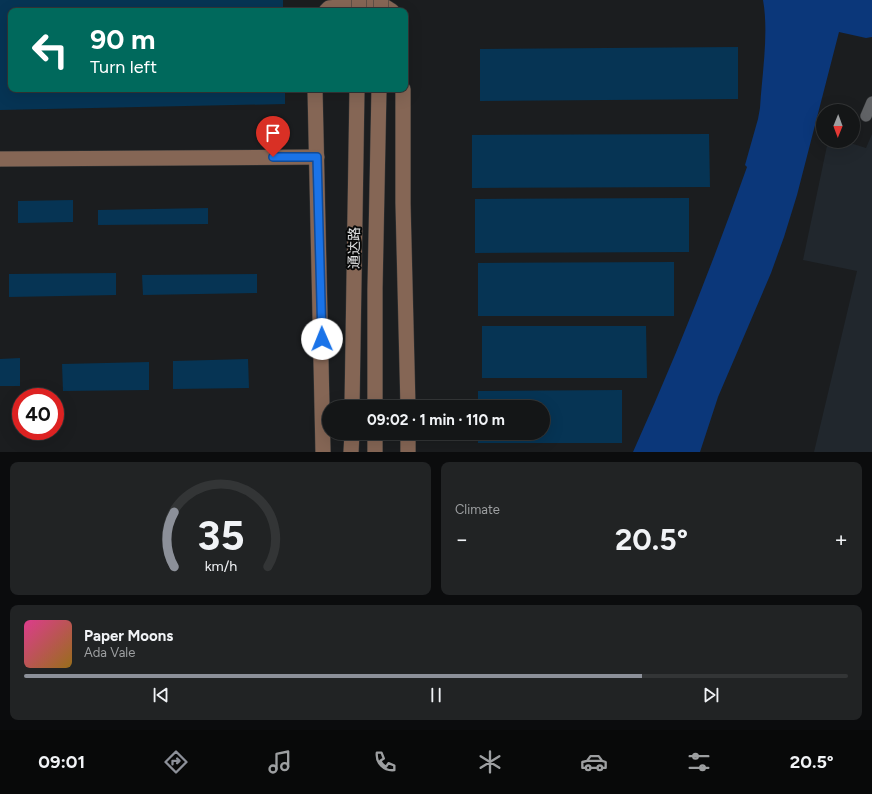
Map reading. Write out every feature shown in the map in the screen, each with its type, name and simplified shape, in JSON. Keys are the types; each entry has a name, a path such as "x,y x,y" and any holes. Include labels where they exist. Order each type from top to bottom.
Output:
{"street":[{"path":"329,8 353,5 384,6 387,8"},
{"path":"316,92 323,452"},
{"name":"通达路","path":"352,400 357,92"},
{"name":"通达路","path":"375,400 375,289 379,92"},
{"path":"403,92 403,203 408,400"},
{"path":"866,116 872,102"},
{"path":"0,159 317,157"},
{"path":"351,452 352,440"},
{"path":"375,440 375,452"},
{"path":"408,440 408,452"}],"shaded area":[{"path":"872,134 872,452 814,452 857,271 803,260 827,148 860,148 860,146 866,148"}],"water":[{"path":"763,0 872,0 872,37 866,38 839,32 820,104 816,104 816,121 797,195 784,237 771,273 718,397 700,452 633,452 693,311 747,167 745,165 760,108 765,40 765,13"}],"building":[{"path":"0,0 283,0 283,8 8,8 8,92 285,92 285,104 0,110"},
{"path":"738,47 738,99 480,101 480,49"},
{"path":"709,134 710,187 472,188 472,135"},
{"path":"689,198 689,252 475,253 475,199"},
{"path":"73,200 73,222 18,223 18,201"},
{"path":"208,208 208,224 98,225 98,210"},
{"path":"674,262 674,316 478,316 478,263"},
{"path":"116,273 116,295 9,297 9,274"},
{"path":"257,274 257,293 143,295 142,275"},
{"path":"482,326 646,326 647,378 482,378"},
{"path":"20,358 20,386 0,386 0,359"},
{"path":"248,359 249,388 173,389 173,361"},
{"path":"149,362 149,390 64,391 62,364"},
{"path":"622,390 622,443 478,443 478,440 550,440 550,400 478,400 478,391"}],"route":[{"path":"273,157 317,157 322,339"}]}
